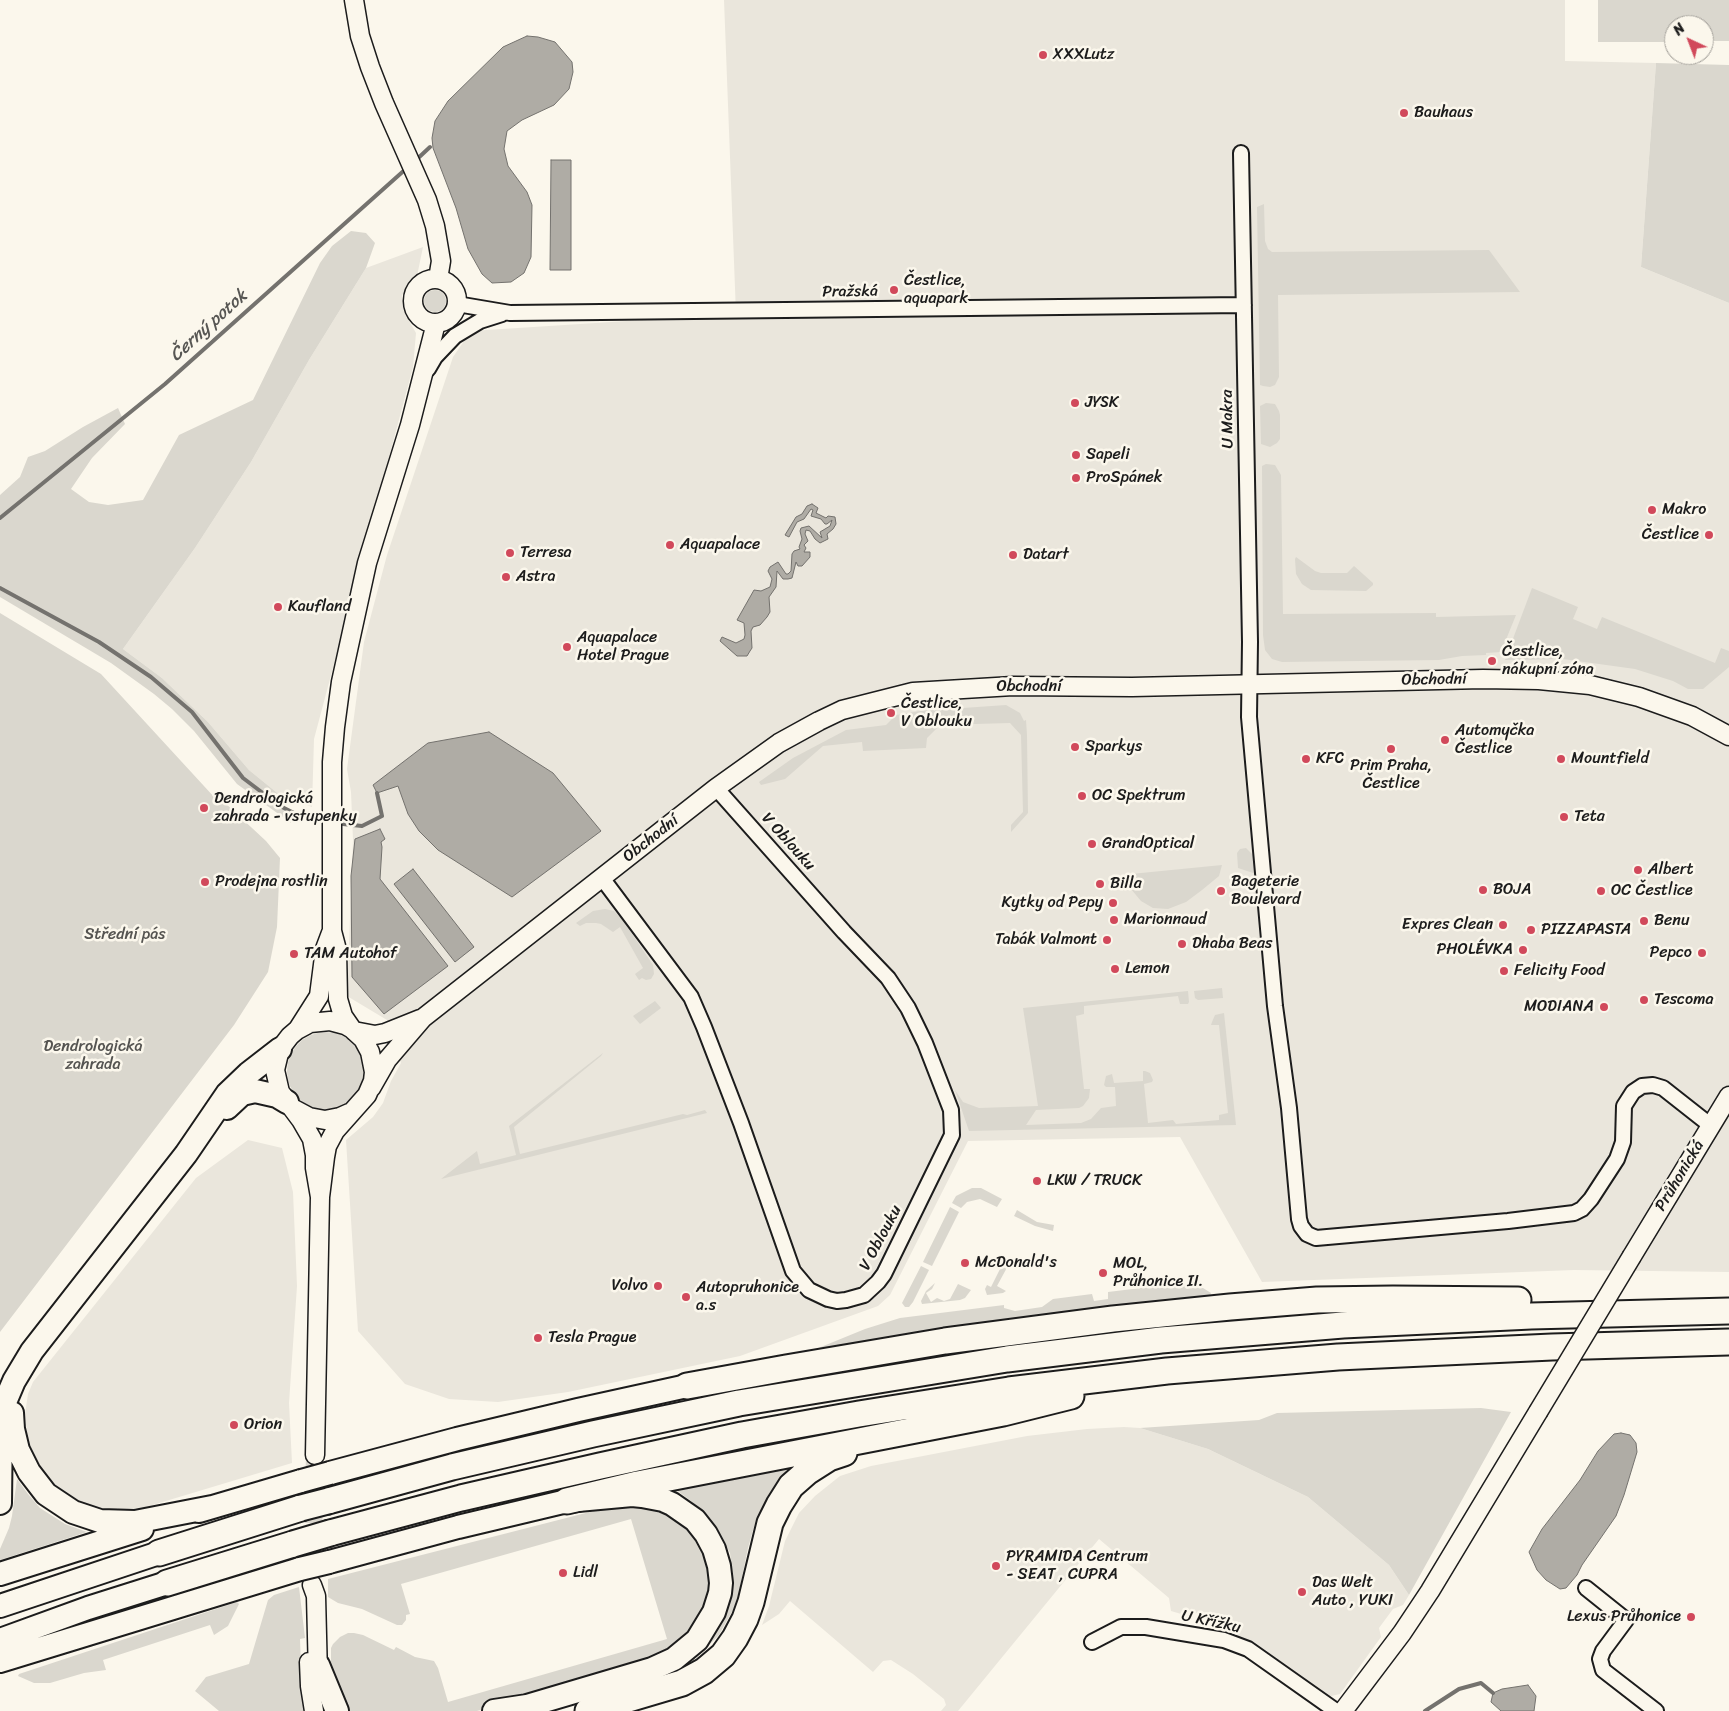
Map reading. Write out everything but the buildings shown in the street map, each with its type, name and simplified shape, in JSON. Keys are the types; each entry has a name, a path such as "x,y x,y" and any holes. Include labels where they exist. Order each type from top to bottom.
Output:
{"highway":[{"path":"0,1503 2,1415 8,1392 32,1351 186,1154 234,1086 280,1049"},
{"path":"186,1154 242,1094 262,1091 277,1096 290,1105"},
{"path":"0,1574 212,1507 476,1434 687,1386 858,1355 1000,1333 1113,1319 1307,1301 1393,1299 1577,1300 1668,1302 1729,1309"},
{"path":"0,1606 158,1553 328,1500 452,1467 592,1434 739,1403 1007,1359 1161,1340 1343,1325 1729,1309"},
{"path":"0,1640 88,1608 293,1544 470,1496 742,1435 860,1414 1009,1390 1167,1371 1448,1350 1729,1342"},
{"path":"24,1364 17,1382 12,1405 13,1429 22,1459 29,1472 54,1501 88,1518 115,1522 135,1522 212,1507"},
{"path":"0,1661 300,1569 458,1527 664,1478 1003,1413 1167,1371"},
{"path":"588,1711 670,1687 704,1671 714,1663 730,1647 741,1628 751,1602 770,1523 779,1504 791,1486 807,1472 829,1458 890,1436"},
{"path":"494,1711 520,1708 639,1674 674,1659 691,1646 704,1632 714,1612 720,1593 720,1575 714,1549 700,1526 682,1510 663,1500 632,1495 567,1501"},
{"path":"318,1665 337,1711"}],"street":[{"path":"354,0 360,36 384,103 427,200 438,239 441,261 438,279"},
{"name":"U Makra","path":"1241,153 1249,717 1275,1006 1289,1108 1301,1226 1307,1234 1316,1238 1508,1221 1574,1213 1582,1209 1591,1199 1617,1159 1623,1142 1624,1106 1633,1092 1642,1086 1653,1085 1663,1088 1710,1125"},
{"path":"438,279 447,283 454,290 457,304 452,315 442,322 430,323 421,318 415,310 414,293 427,281 438,279"},
{"name":"Pražská","path":"457,304 510,313 1244,306"},
{"path":"422,383 435,357 455,336 480,321 510,313"},
{"path":"315,1455 320,1197 325,1157 331,1137 338,1126 364,1100 371,1088 374,1072 373,1059 367,1046 343,1016 338,999 337,950 332,931 332,762 341,682 367,563 422,383 436,323"},
{"name":"Obchodní","path":"371,1088 387,1060 423,1018 716,788 780,743 818,721 842,710 913,692 1013,686 1132,687 1483,679 1539,680 1590,685 1639,697 1692,716 1729,736"},
{"name":"V Oblouku","path":"602,878 691,997 741,1123 793,1271 809,1290 828,1299 837,1301 864,1295 884,1274 952,1135 951,1110 925,1043 908,1008 888,978 844,932 716,788"},
{"path":"297,1030 319,996 325,950 332,931"},
{"name":"Obchodní","path":"353,1030 368,1035 375,1035 423,1018"},
{"path":"320,1197 312,1139 301,1120 280,1092 276,1078 276,1063 280,1049 290,1036 310,1023 323,1021 337,1023 353,1030"},
{"name":"Průhonická","path":"1342,1711 1402,1633 1451,1558 1729,1096"},
{"path":"290,1105 309,1117 325,1120 340,1117 353,1110"},
{"path":"314,1711 310,1673 308,1600 312,1585 316,1596 319,1686 325,1711"},
{"path":"1586,1588 1626,1620 1603,1651 1600,1659 1603,1670 1656,1711"},
{"name":"U Křížku","path":"1092,1642 1122,1627 1146,1627 1224,1640 1248,1648 1342,1711"}],"shaded area":[{"path":"724,0 1565,0 1565,61 1656,63 1641,267 1729,303 1729,1272 1574,1270 1262,1282 1180,1137 968,1141 890,1295 878,1306 740,1356 568,1392 498,1402 449,1399 405,1384 358,1331 346,1140 373,1117 383,1103 391,1081 401,1063 387,1020 347,996 353,840 351,792 347,769 364,642 387,555 453,357 471,331 736,314"},
{"path":"527,36 555,42 572,62 573,72 569,89 554,105 522,120 507,131 504,149 508,166 527,192 532,205 531,257 524,273 511,282 492,283 482,274 468,249 456,208 433,148 432,138 435,121 448,101 503,47"},
{"path":"551,160 571,160 571,270 550,270"},
{"path":"423,247 417,276 402,295 405,314 416,333 413,367 314,739 312,807 281,796 249,770 208,722 162,678 123,649 195,548 251,462 309,360 366,268"},
{"path":"812,504 818,508 816,513 826,518 828,516 835,517 836,524 827,534 828,539 820,543 810,531 806,530 805,534 808,541 804,545 806,548 804,552 810,552 810,557 802,566 798,566 796,562 792,578 783,579 777,571 776,587 769,597 770,612 760,625 753,627 751,631 752,648 747,656 737,656 720,641 722,637 736,643 744,639 744,623 737,620 754,590 761,591 770,587 772,579 768,571 770,567 778,562 786,574 788,574 791,571 792,554 800,549 802,539 801,528 809,526 822,538 820,532 830,526 832,520 825,524 821,519 811,516 813,510 811,509 804,519 797,522 789,537 785,535 796,517 802,514 807,506"},
{"path":"489,732 553,773 601,831 512,897 438,850 419,831 408,814 398,786 377,793 373,785 428,743"},
{"path":"380,829 385,839 381,842 380,879 448,966 384,1014 352,977 351,876 355,839"},
{"path":"413,869 474,947 455,962 394,884"},
{"path":"248,1140 282,1148 293,1192 297,1286 289,1403 292,1463 146,1507 108,1509 88,1506 70,1497 54,1485 41,1470 32,1453 27,1434 25,1414 28,1394 33,1382 196,1178"},
{"path":"1124,1427 1140,1428 1208,1449 1308,1497 1389,1565 1409,1595 1403,1605 1393,1609 1379,1628 1381,1637 1340,1694 1327,1697 1202,1611 1188,1616 1171,1611 1169,1598 1099,1539 958,1711 941,1711 946,1705 944,1699 913,1674 891,1660 883,1661 873,1672 790,1601 779,1614 762,1625 769,1606 785,1541 799,1513 815,1496 840,1476 871,1466 1027,1436"},
{"path":"1614,1434 1630,1435 1636,1443 1637,1452 1616,1516 1577,1575 1566,1588 1560,1589 1546,1580 1537,1570 1529,1552 1542,1529 1580,1480 1598,1451"},
{"path":"1528,1685 1536,1696 1534,1711 1501,1711 1491,1702 1493,1693 1502,1689"}],"green space":[{"path":"1598,0 1729,0 1729,41 1714,41 1714,15 1664,15 1664,42 1598,42"},
{"path":"1656,63 1664,63 1664,65 1729,65 1729,303 1641,267"},
{"path":"1264,204 1265,241 1268,249 1272,252 1489,250 1520,292 1278,295 1279,377 1275,385 1270,387 1260,385 1257,207"},
{"path":"351,231 366,233 375,243 366,268 309,360 251,462 195,548 123,649 162,678 208,722 249,770 281,796 291,823 237,784 194,731 154,694 111,663 0,597 0,495 20,477 28,457 45,451 118,408 125,424 92,458 71,489 89,502 108,505 143,500 179,435 253,400 320,263 332,246"},
{"path":"435,290 443,293 446,301 443,309 435,312 427,309 424,301 427,293"},
{"path":"1266,403 1275,404 1280,415 1280,439 1270,447 1261,444 1260,406"},
{"path":"1266,464 1275,465 1281,475 1283,614 1436,613 1436,617 1516,615 1501,652 1439,660 1282,662 1272,659 1265,650 1263,635 1262,466"},
{"path":"1296,557 1315,571 1321,573 1347,573 1354,566 1373,585 1366,591 1311,590 1302,584 1296,574"},
{"path":"1532,588 1578,607 1573,619 1597,629 1602,617 1715,663 1721,648 1729,651 1729,667 1703,689 1688,689 1673,681 1635,669 1563,659 1505,660"},
{"name":"Dendrologická zahrada","path":"0,613 101,674 217,801 223,801 266,841 280,858 277,927 268,972 234,1025 0,1332"},
{"path":"1006,705 1020,713 1024,721 1026,720 1027,735 1028,813 1011,832 1011,825 1023,812 1021,735 1010,723 940,725 927,738 926,748 863,751 862,742 823,746 785,779 761,785 759,782 793,758 846,730 886,725 896,715 920,711"},
{"path":"1246,848 1253,855 1256,874 1238,868 1237,853 1240,849"},
{"path":"1222,865 1219,876 1202,890 1186,902 1168,909 1153,908 1141,901 1131,889 1131,874"},
{"path":"605,909 614,911 622,919 653,965 654,974 651,979 646,980 642,978 639,980 635,974 643,968 620,927 613,932 601,924 586,923 580,926 576,923 593,911"},
{"path":"1222,988 1223,998 1198,1000 1195,998 1194,991"},
{"path":"1188,991 1188,1004 1180,1004 1178,996 1084,1006 1084,1014 1076,1016 1084,1089 1090,1089 1089,1098 1079,1108 1036,1110 1026,1125 1081,1123 1091,1119 1101,1108 1116,1106 1115,1087 1106,1087 1104,1085 1106,1076 1112,1074 1114,1083 1143,1081 1143,1071 1150,1073 1153,1080 1144,1084 1148,1123 1173,1120 1176,1124 1219,1120 1219,1115 1228,1113 1219,1025 1211,1025 1215,1015 1224,1013 1236,1125 969,1131 955,1090 963,1102 979,1108 1038,1106 1023,1008"},
{"path":"655,1001 661,1008 640,1024 633,1016"},
{"path":"326,1032 341,1035 354,1043 362,1056 365,1071 362,1086 354,1099 341,1107 326,1110 311,1107 298,1099 290,1086 287,1071 290,1056 298,1043 311,1035"},
{"path":"603,1053 514,1127 520,1154 683,1114 687,1115 705,1110 707,1113 441,1179 477,1151 480,1164 516,1155 509,1126"},
{"path":"972,1188 981,1188 1002,1199 997,1207 980,1199 967,1202 961,1208 952,1203 956,1196"},
{"path":"950,1207 959,1212 932,1266 923,1262"},
{"path":"1017,1210 1037,1222 1054,1225 1053,1231 1035,1226 1014,1216"},
{"path":"1005,1259 1010,1262 997,1286 1006,1291 987,1295 985,1289 987,1285 991,1287"},
{"path":"921,1266 929,1270 913,1302 909,1307 905,1307 902,1303"},
{"path":"935,1283 932,1289 926,1293 931,1302 937,1298 944,1301 950,1299 958,1284 971,1290 965,1298 960,1300 922,1304 921,1301 926,1291"},
{"path":"1181,1283 1203,1288 1211,1293 1210,1296 965,1326 816,1349 865,1329 900,1318 1004,1305 1004,1308 1015,1311 1042,1307 1053,1299 1092,1294 1094,1301 1108,1299 1108,1292"},
{"path":"1481,1408 1511,1412 1409,1595 1389,1565 1308,1497 1208,1449 1140,1428 1259,1420 1277,1413"},
{"path":"786,1465 787,1472 757,1516 734,1608 719,1635 704,1650 723,1619 729,1598 733,1578 730,1553 716,1526 691,1501 675,1489"},
{"path":"17,1479 40,1508 65,1524 87,1532 0,1560 0,1549 12,1516"},
{"path":"617,1505 656,1510 658,1506 690,1525 713,1568 708,1610 677,1648 620,1670 477,1711 344,1711 328,1661 331,1661 331,1648 333,1644 340,1637 348,1633 363,1635 394,1650 396,1647 415,1657 434,1661 438,1668 448,1702 667,1639 631,1519 401,1584 410,1614 406,1615 406,1620 402,1625 397,1625 362,1609 338,1603 328,1597 328,1579"},
{"path":"299,1587 305,1638 300,1639 302,1696 305,1711 219,1711 195,1691 206,1677 249,1664 268,1600 274,1595"},
{"path":"237,1602 239,1604 228,1626 214,1635 210,1625 103,1660 106,1670 84,1673 50,1683 34,1683 18,1676 19,1674"}],"waterway":[{"name":"Černý potok","path":"415,161 430,147"},
{"name":"Černý potok","path":"0,518 165,384 408,167"},
{"path":"0,588 99,642 151,677 192,712 243,778 280,806 300,816"},
{"path":"343,824 362,826 382,816 377,793"},
{"path":"1425,1711 1459,1689 1481,1683 1493,1693"}],"tunnel":[{"path":"312,1577 315,1455"}],"place":[{"name":"XXXLutz","path":"1043,55"},
{"name":"Bauhaus","path":"1404,113"},
{"name":"Čestlice, aquapark","path":"894,290"},
{"name":"JYSK","path":"1075,403"},
{"name":"Sapeli","path":"1076,455"},
{"name":"ProSpánek","path":"1076,478"},
{"name":"Makro","path":"1652,510"},
{"name":"Čestlice","path":"1709,535"},
{"name":"Aquapalace","path":"670,545"},
{"name":"Terresa","path":"510,553"},
{"name":"Datart","path":"1013,555"},
{"name":"Astra","path":"506,577"},
{"name":"Kaufland","path":"278,607"},
{"name":"Aquapalace Hotel Prague","path":"567,647"},
{"name":"Čestlice, nákupní zóna","path":"1492,661"},
{"name":"Čestlice, V Oblouku","path":"891,713"},
{"name":"Automyčka Čestlice","path":"1445,740"},
{"name":"Sparkys","path":"1075,747"},
{"name":"Prim Praha, Čestlice","path":"1391,749"},
{"name":"KFC","path":"1306,759"},
{"name":"Mountfield","path":"1561,759"},
{"name":"OC Spektrum","path":"1082,796"},
{"name":"Dendrologická zahrada - vstupenky","path":"204,808"},
{"name":"Teta","path":"1564,817"},
{"name":"GrandOptical","path":"1092,844"},
{"name":"Albert","path":"1638,870"},
{"name":"Prodejna rostlin","path":"205,882"},
{"name":"Billa","path":"1100,884"},
{"name":"BOJA","path":"1483,890"},
{"name":"Bageterie Boulevard","path":"1221,891"},
{"name":"OC Čestlice","path":"1601,891"},
{"name":"Kytky od Pepy","path":"1113,903"},
{"name":"Marionnaud","path":"1114,920"},
{"name":"Benu","path":"1644,921"},
{"name":"Expres Clean","path":"1503,925"},
{"name":"PIZZAPASTA","path":"1531,930"},
{"name":"Tabák Valmont","path":"1107,940"},
{"name":"Dhaba Beas","path":"1182,944"},
{"name":"PHOLÉVKA","path":"1523,950"},
{"name":"Pepco","path":"1702,953"},
{"name":"TAM Autohof","path":"294,954"},
{"name":"Lemon","path":"1115,969"},
{"name":"Felicity Food","path":"1504,971"},
{"name":"Tescoma","path":"1644,1000"},
{"name":"MODIANA","path":"1604,1007"},
{"name":"LKW / TRUCK","path":"1037,1181"},
{"name":"McDonald's","path":"965,1263"},
{"name":"MOL, Průhonice II.","path":"1103,1273"},
{"name":"Volvo","path":"658,1286"},
{"name":"Autopruhonice a.s","path":"686,1297"},
{"name":"Tesla Prague","path":"538,1338"},
{"name":"Orion","path":"234,1425"},
{"name":"PYRAMIDA Centrum - SEAT , CUPRA","path":"996,1566"},
{"name":"Lidl","path":"563,1573"},
{"name":"Das Welt Auto , YUKI","path":"1302,1592"},
{"name":"Lexus Průhonice","path":"1691,1617"}],"park label":[{"name":"Střední pás","path":"125,935"}]}
